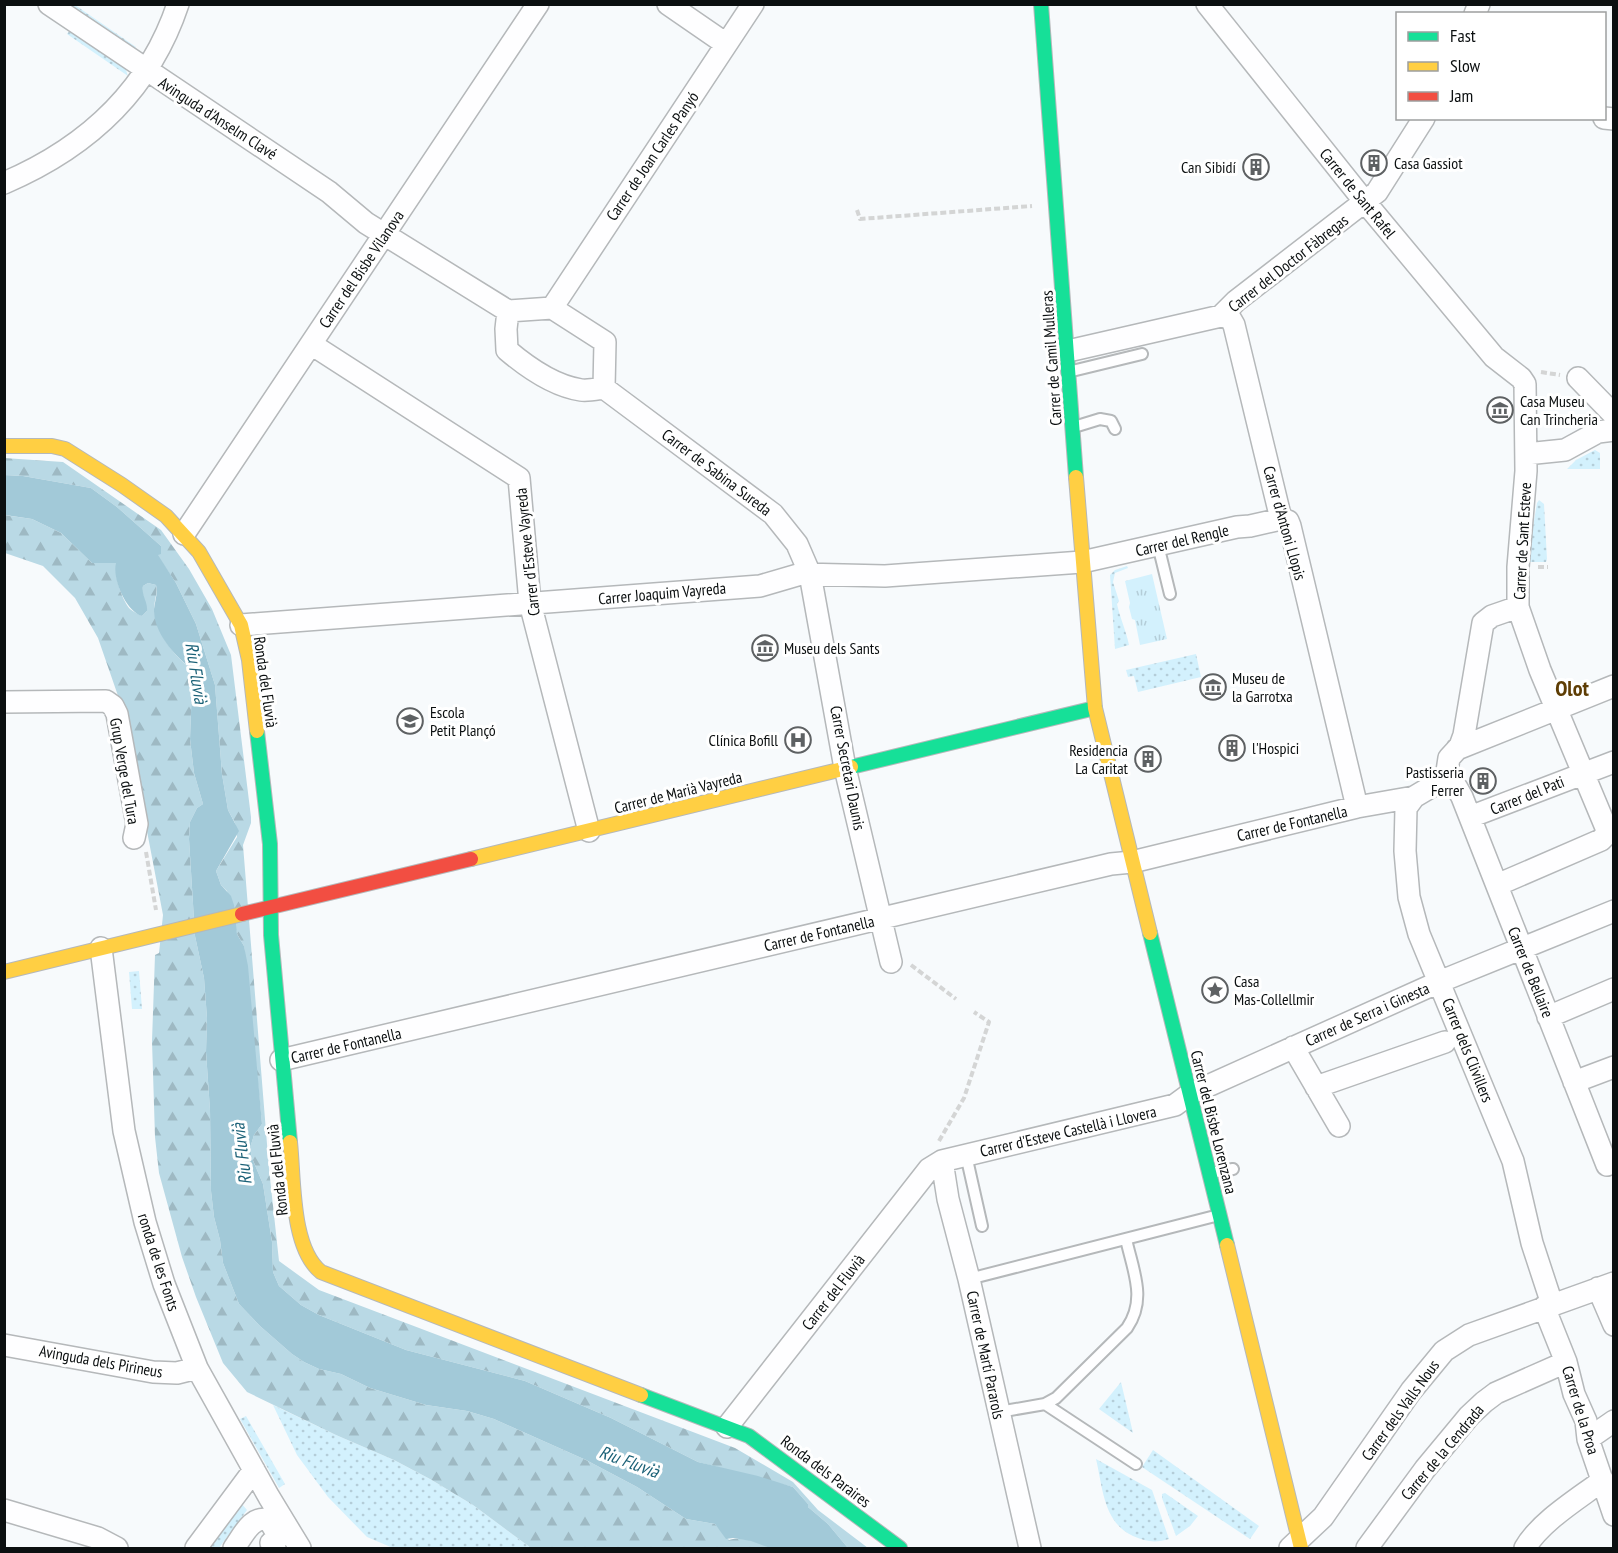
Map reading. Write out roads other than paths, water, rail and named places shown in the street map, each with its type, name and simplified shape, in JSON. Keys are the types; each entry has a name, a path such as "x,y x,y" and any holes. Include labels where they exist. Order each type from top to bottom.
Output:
{"main road":[{"name":"Carrer de Camil Mulleras","path":"1041,4 1095,708"},
{"path":"5,443 65,449 149,503 184,534"},
{"name":"Ronda del Fluvià","path":"184,534 210,568 241,625 249,660 270,844 269,908 281,1060 300,1238 305,1254 315,1268 328,1276 727,1427"},
{"name":"Carrer de Marià Vayreda","path":"4,972 1095,708"},
{"name":"Carrer del Bisbe Lorenzana","path":"1095,708 1131,862 1210,1173 1297,1545"},
{"name":"Ronda dels Paraires","path":"727,1427 758,1441 900,1548"}],"street":[{"name":"Avinguda d'Anselm Clavé","path":"49,4 329,192 384,235"},
{"path":"4,183 33,170 80,141 99,126 146,70 172,24 178,4"},
{"name":"Carrer del Bisbe Vilanova","path":"184,534 538,4"},
{"path":"668,4 726,44"},
{"name":"Carrer de Joan Carles Panyó","path":"552,309 753,4"},
{"name":"Carrer de Sant Rafel","path":"1207,4 1365,202 1494,357 1527,373"},
{"name":"Carrer del Doctor Fàbregas","path":"1069,361 1221,316 1236,301 1377,192 1423,120"},
{"path":"384,235 508,311 552,309 605,342 604,387 582,391 551,380 522,363 507,350 508,311"},
{"name":"Carrer d'Antoni Llopis","path":"1221,316 1230,318 1234,325 1281,519 1288,521 1290,526 1363,806"},
{"name":"Carrer d'Esteve Vayreda","path":"311,344 519,478 530,603 589,831"},
{"name":"Carrer de Sant Esteve","path":"1527,373 1524,381 1527,391 1526,454 1518,567 1518,608 1540,670 1610,838"},
{"path":"1578,378 1614,415"},
{"name":"Carrer de Sabina Sureda","path":"604,387 773,514 797,544 810,574"},
{"path":"1526,454 1565,450 1598,432 1614,430"},
{"name":"Carrer del Rengle","path":"1082,562 1281,519"},
{"name":"Carrer Joaquim Vayreda","path":"241,625 760,586 792,575 885,576 1082,562"},
{"name":"Carrer Secretari Daunis","path":"810,574 845,768 891,962"},
{"path":"1414,797 1448,779 1449,758 1464,735 1483,623 1492,616 1518,608"},
{"path":"1456,749 1614,686"},
{"name":"Grup Verge del Tura","path":"4,702 106,701 113,706 117,714 137,824 134,838"},
{"name":"Carrer del Pati","path":"1470,817 1614,762"},
{"name":"Carrer de Bellaire","path":"1448,779 1462,797 1574,1082 1610,1162"},
{"name":"Carrer de Fontanella","path":"281,1060 1111,864 1131,862 1363,806 1414,797"},
{"name":"Carrer dels Clivillers","path":"1414,797 1405,812 1408,897 1419,934 1441,986 1455,1038 1513,1161 1546,1310"},
{"path":"1497,885 1610,838"},
{"name":"Carrer de Serra i Ginesta","path":"1190,1094 1293,1047 1614,911"},
{"name":"ronda de les Fonts","path":"101,948 126,1142 151,1243 164,1284 197,1368 300,1548"},
{"path":"1548,1017 1614,989"},
{"path":"1316,1087 1455,1038"},
{"path":"1293,1047 1339,1126"},
{"path":"1574,1082 1614,1067"},
{"name":"Carrer d'Esteve Castellà i Llovera","path":"935,1165 966,1155 1174,1106 1190,1094"},
{"name":"Carrer del Fluvià","path":"727,1427 935,1165"},
{"name":"Carrer de Martí Pararols","path":"935,1165 948,1199 969,1279 1030,1548"},
{"path":"1606,1285 1614,1325"},
{"name":"Carrer dels Valls Nous","path":"1297,1545 1323,1517 1412,1391 1444,1351 1470,1335 1546,1310 1606,1285"},
{"name":"Carrer de la Proa","path":"1546,1310 1566,1362 1574,1394 1598,1427 1603,1480 1614,1515"},
{"name":"Avinguda dels Pirineus","path":"4,1345 153,1372 177,1373 197,1368"},
{"name":"Carrer de la Cendrada","path":"1367,1548 1425,1469 1469,1416 1496,1393 1566,1362"},
{"path":"196,1548 254,1470"},
{"path":"1525,1548 1546,1524 1603,1480"},
{"path":"232,1548 269,1497"},
{"path":"4,1510 98,1538 117,1548"},
{"path":"232,1548 254,1521 261,1518 269,1520 279,1537 271,1543 275,1548"}],"lane":[{"path":"1069,361 1142,354"},
{"path":"1073,427 1104,418 1111,421 1114,429"},
{"path":"1158,545 1170,594"},
{"path":"966,1155 982,1226"},
{"path":"1210,1173 1233,1169"},
{"path":"969,1279 1219,1215"},
{"path":"999,1412 1045,1404 1062,1393 1127,1328 1138,1308 1138,1290 1126,1239"},
{"path":"1045,1404 1136,1464"}],"water":[{"name":"Riu Fluvià","path":"4,475 23,476 91,488 117,507 161,546 161,554 158,555 176,583 196,624 215,685 222,774 228,810 239,831 216,871 221,885 231,896 237,934 244,946 248,966 262,1124 254,1135 250,1148 263,1184 272,1242 273,1272 279,1286 301,1305 319,1315 406,1350 525,1381 611,1418 698,1462 793,1487 808,1507 828,1524 848,1548 770,1548 751,1541 726,1539 715,1524 686,1519 637,1487 586,1460 494,1419 467,1411 426,1405 370,1388 341,1374 319,1369 304,1362 260,1326 239,1304 223,1263 211,1191 207,1018 204,978 195,936 189,839 190,822 197,808 203,804 194,773 190,739 192,686 189,667 160,634 154,609 156,585 148,583 143,586 147,611 142,616 136,613 126,601 118,585 116,563 92,563 61,533 32,519 5,515"}],"place":[{"name":"Casa Gassiot","path":"1374,163"},
{"name":"Can Sibidí","path":"1256,167"},
{"name":"Casa Museu Can Trincheria","path":"1500,410"},
{"name":"Museu dels Sants","path":"765,648"},
{"name":"Museu de la Garrotxa","path":"1213,687"},
{"name":"Escola Petit Plançó","path":"410,721"},
{"name":"Clínica Bofill","path":"798,740"},
{"name":"l'Hospici","path":"1232,748"},
{"name":"Residencia La Caritat","path":"1148,759"},
{"name":"Pastisseria Ferrer","path":"1483,781"},
{"name":"Casa Mas-Collellmir","path":"1215,990"}],"district":[{"name":"Olot","path":"1572,688"}]}
